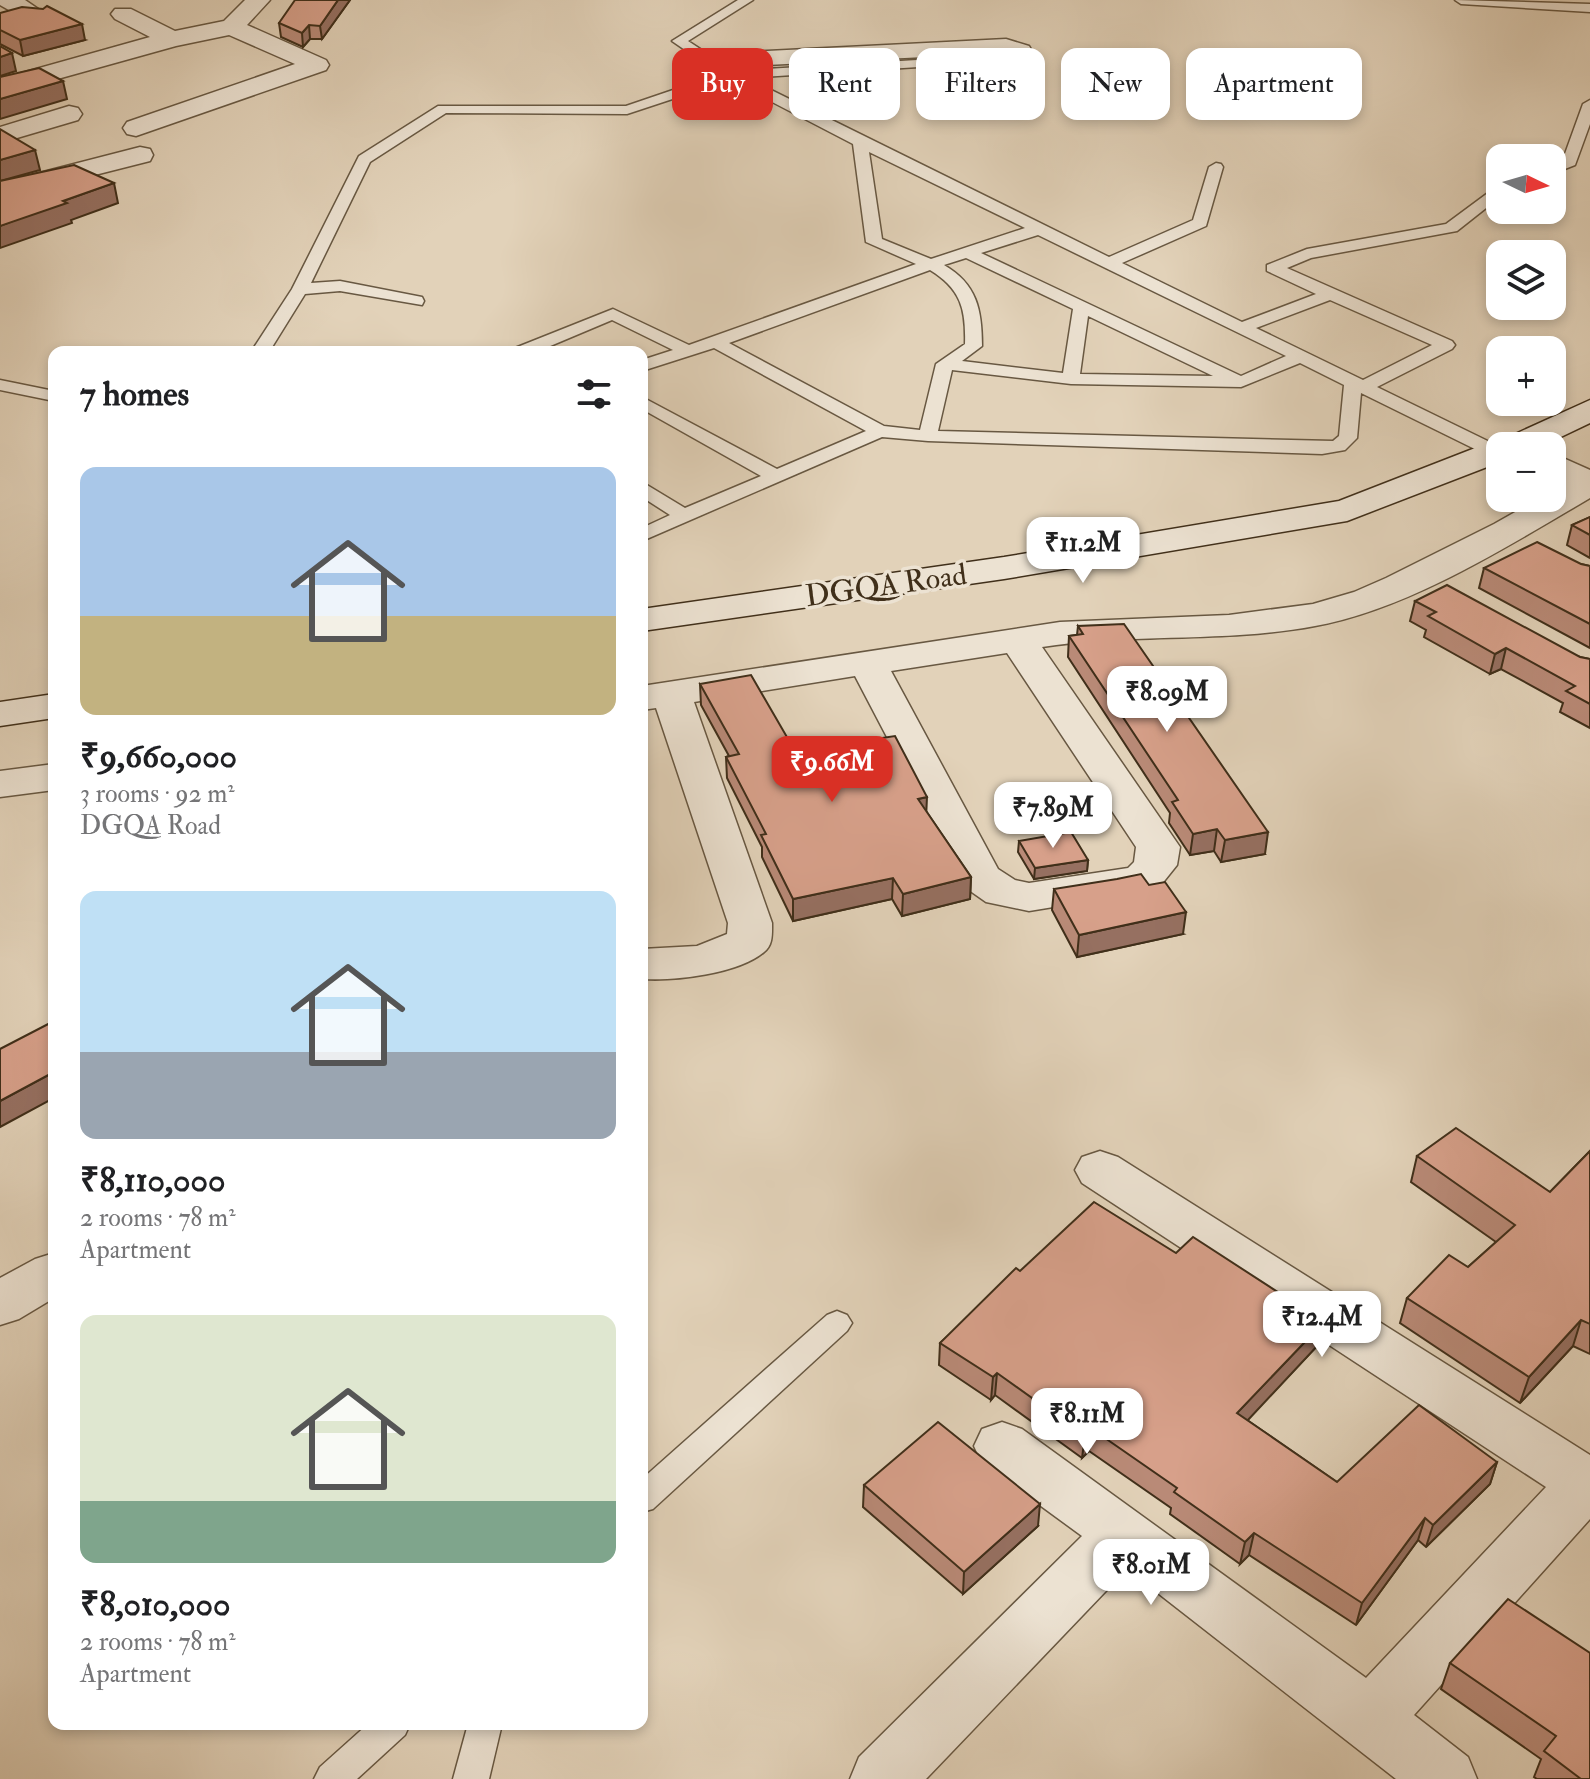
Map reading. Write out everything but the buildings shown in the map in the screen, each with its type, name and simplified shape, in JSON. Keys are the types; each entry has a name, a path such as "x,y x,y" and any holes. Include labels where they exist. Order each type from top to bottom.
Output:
{"street":[{"path":"8,0 38,17"},
{"path":"0,87 172,39 232,27 258,0"},
{"path":"123,14 172,39"},
{"path":"0,191 138,141 317,65 232,27"},
{"path":"966,48 1012,48"},
{"path":"773,58 916,50"},
{"path":"0,135 69,114"},
{"name":"DGQA Road","path":"1544,432 1590,410"},
{"name":"DGQA Road","path":"648,619 1004,568 1347,510 1486,457"},
{"path":"648,965 661,966 726,955 749,941 750,923 657,696 1096,629 1272,622 1338,610 1421,575 1585,492 1566,475"},
{"path":"1507,532 1549,553"},
{"path":"1421,575 1460,596"},
{"path":"867,662 981,878 1002,892 1029,897 1142,880 1155,865 1158,847 1018,640"},
{"path":"0,714 48,707"},
{"path":"0,784 48,778"},
{"path":"1100,1170 1589,1482 1370,1718"},
{"path":"0,1304 48,1276"},
{"path":"1002,1446 1124,1533 1370,1718 1445,1779"},
{"path":"882,1779 1124,1533"}],"lane":[{"path":"688,48 679,41 747,0"},
{"path":"1461,0 1590,8"},
{"path":"773,72 916,63"},
{"path":"264,346 300,289 364,159 443,109 627,110 672,95"},
{"path":"773,97 1036,230 1300,357 1486,438"},
{"path":"1566,166 1590,104"},
{"path":"860,142 874,242 931,264 956,278 971,300 973,346 945,364 928,436"},
{"path":"1107,264 1200,223 1216,167"},
{"path":"1358,384 1446,345 1273,268 1307,254 1451,228 1486,200"},
{"path":"648,364 1036,230"},
{"path":"966,252 1241,382"},
{"path":"300,289 340,286 416,301"},
{"path":"1242,328 1330,294"},
{"path":"1071,379 1081,308"},
{"path":"536,346 613,314 686,350"},
{"path":"715,342 880,431 928,436 1322,448 1338,446 1348,438 1358,384"},
{"path":"945,364 1071,379 1241,382 1300,357"},
{"path":"0,385 48,395"},
{"path":"648,405 776,476"},
{"path":"648,532 880,431"},
{"path":"648,492 684,516"},
{"path":"648,1494 837,1323"},
{"path":"332,1779 386,1730"},
{"path":"471,1779 483,1730"}]}
